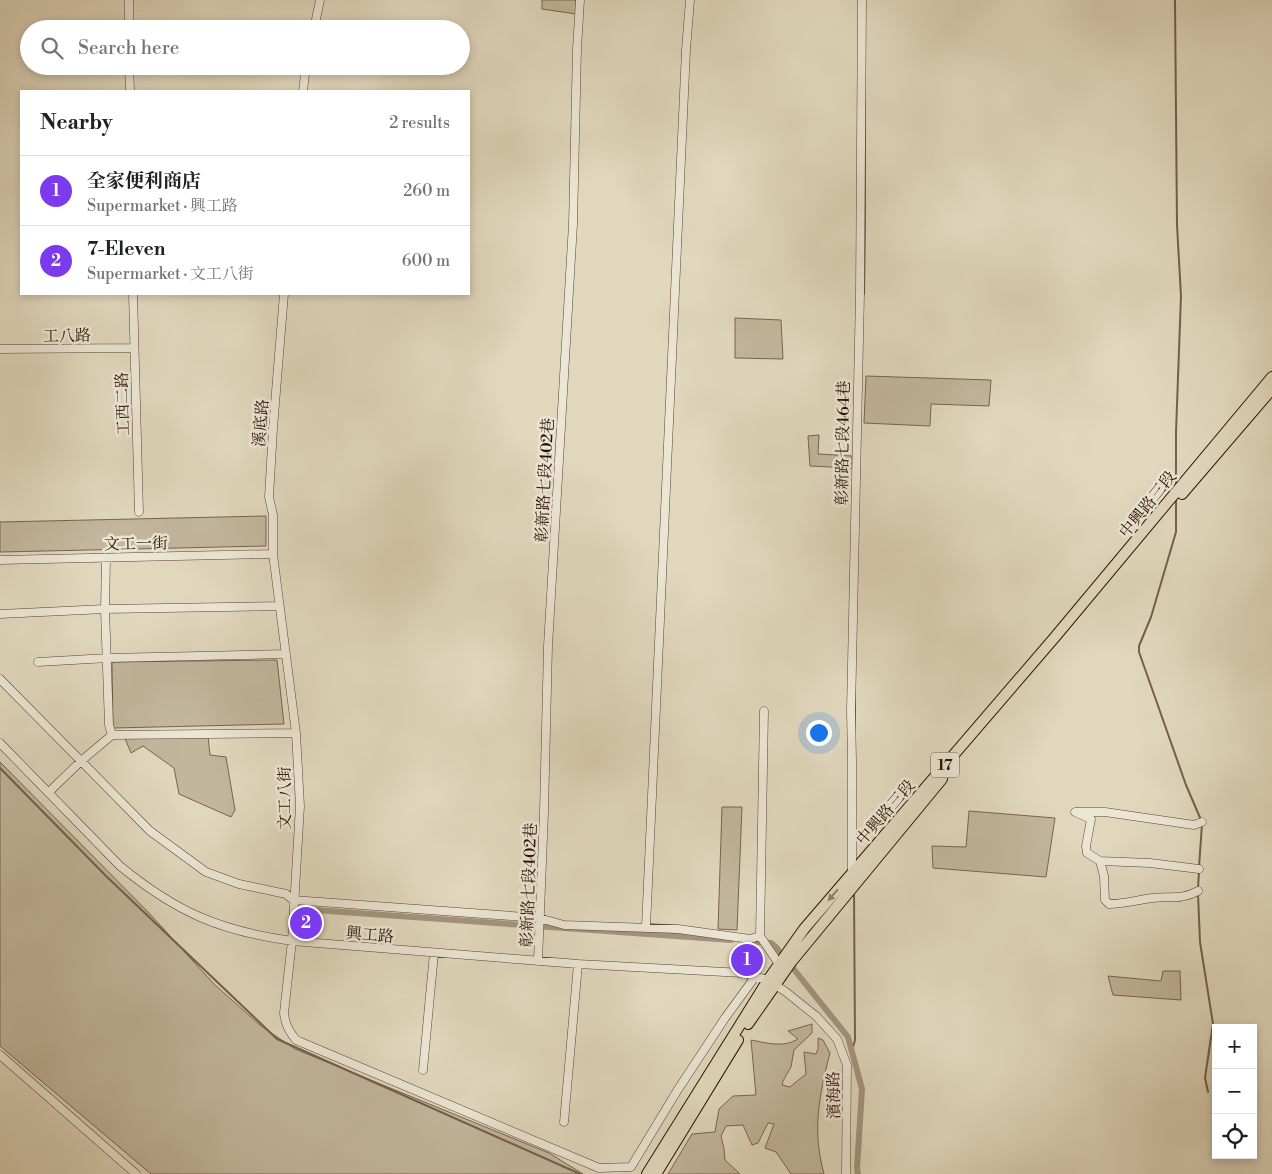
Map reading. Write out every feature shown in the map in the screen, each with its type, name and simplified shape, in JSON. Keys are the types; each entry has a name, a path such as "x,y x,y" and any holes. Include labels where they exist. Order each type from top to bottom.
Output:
{"main road":[{"name":"中興路三段","path":"656,1174 772,983 779,965 804,930 1055,637 1272,377"},
{"name":"中興路三段","path":"779,965 852,887 1272,389"},
{"name":"中興路三段","path":"647,1174 772,983"}],"street":[{"path":"128,0 129,20"},
{"path":"316,20 320,0"},
{"name":"彰新路七段402巷","path":"538,961 548,646 573,224 580,0"},
{"path":"646,927 686,50 690,0"},
{"name":"彰新路七段464巷","path":"852,887 851,711 860,294 862,0"},
{"path":"129,75 130,90"},
{"path":"303,90 305,75"},
{"name":"工西二路","path":"133,295 140,512"},
{"name":"溪底路","path":"273,554 273,515 269,497 269,480 284,295"},
{"name":"工八路","path":"0,349 134,348"},
{"name":"文工一街","path":"0,560 273,554"},
{"name":"文工八街","path":"273,554 278,606 296,734 300,806 292,941 284,1012 285,1024 296,1040 599,1168 631,1167 681,1084 755,977"},
{"path":"106,558 105,609 109,725 112,735"},
{"path":"0,614 105,609 278,606"},
{"path":"38,662 108,658 286,654"},
{"path":"0,679 150,832 206,872 239,884 286,894 293,900 539,918 564,925 678,929 750,939 761,938"},
{"path":"764,711 761,938 779,965"},
{"path":"49,792 81,761 112,735 296,734"},
{"name":"興工路","path":"0,743 120,866 160,896 195,916 237,931 292,941 434,953 578,964 743,973 772,983"},
{"path":"1199,869 1150,863 1100,861 1087,853 1086,846 1091,819 1074,812 1104,812 1194,825 1202,822"},
{"path":"1100,861 1104,876 1105,900 1109,904 1151,898 1188,896 1198,891"},
{"path":"423,1070 434,953"},
{"path":"564,1122 578,964"},
{"name":"濱海路","path":"772,983 816,1016 829,1028 837,1039 847,1065 846,1174"},
{"path":"0,1055 136,1174"}],"shaded area":[{"path":"542,0 576,0 576,14 542,9"},
{"path":"735,318 781,320 783,359 735,358"},
{"path":"866,376 991,380 989,406 931,404 930,426 864,423"},
{"path":"819,435 818,454 852,456 852,468 810,466 808,436"},
{"path":"266,516 266,546 0,552 0,522"},
{"path":"277,660 284,724 113,728 112,662"},
{"path":"124,736 208,736 210,755 226,757 235,810 231,817 179,794 174,768 143,746 131,753"},
{"path":"0,762 149,913 214,984 261,1026 295,1049 549,1153 583,1174 151,1174 0,1046"},
{"path":"722,807 742,807 737,930 718,929"},
{"path":"969,811 1055,818 1046,877 933,868 932,846 966,847"},
{"path":"1163,971 1180,971 1181,1000 1113,995 1108,976 1161,981"},
{"path":"812,1024 812,1033 794,1050 791,1067 782,1085 790,1087 806,1074 804,1052 816,1054 818,1038 823,1040 830,1053 818,1113 818,1143 824,1174 791,1174 776,1152 765,1148 774,1124 768,1123 758,1143 752,1145 743,1125 726,1126 721,1136 725,1160 740,1174 668,1174 692,1134 715,1132 719,1109 733,1096 756,1095 751,1040 775,1044 792,1042 798,1039 788,1031"}],"waterway":[{"path":"1175,0 1177,225 1181,296 1176,485"},
{"path":"864,294 865,102"},
{"path":"1176,497 1176,532 1151,617 1139,646 1139,652 1186,785 1201,820"},
{"path":"855,679 855,729"},
{"path":"0,768 106,876 277,1039 580,1174"},
{"path":"1199,867 1202,824"},
{"path":"1198,889 1199,871"},
{"path":"852,1051 855,1040 854,892"},
{"path":"1198,894 1200,942 1213,1024 1205,1078 1208,1092"},
{"path":"301,909 731,940"},
{"path":"749,941 771,943 776,947 848,1037 862,1089 858,1174"}],"place":[{"name":"7-Eleven","path":"306,923"},
{"name":"全家便利商店","path":"747,960"}]}
